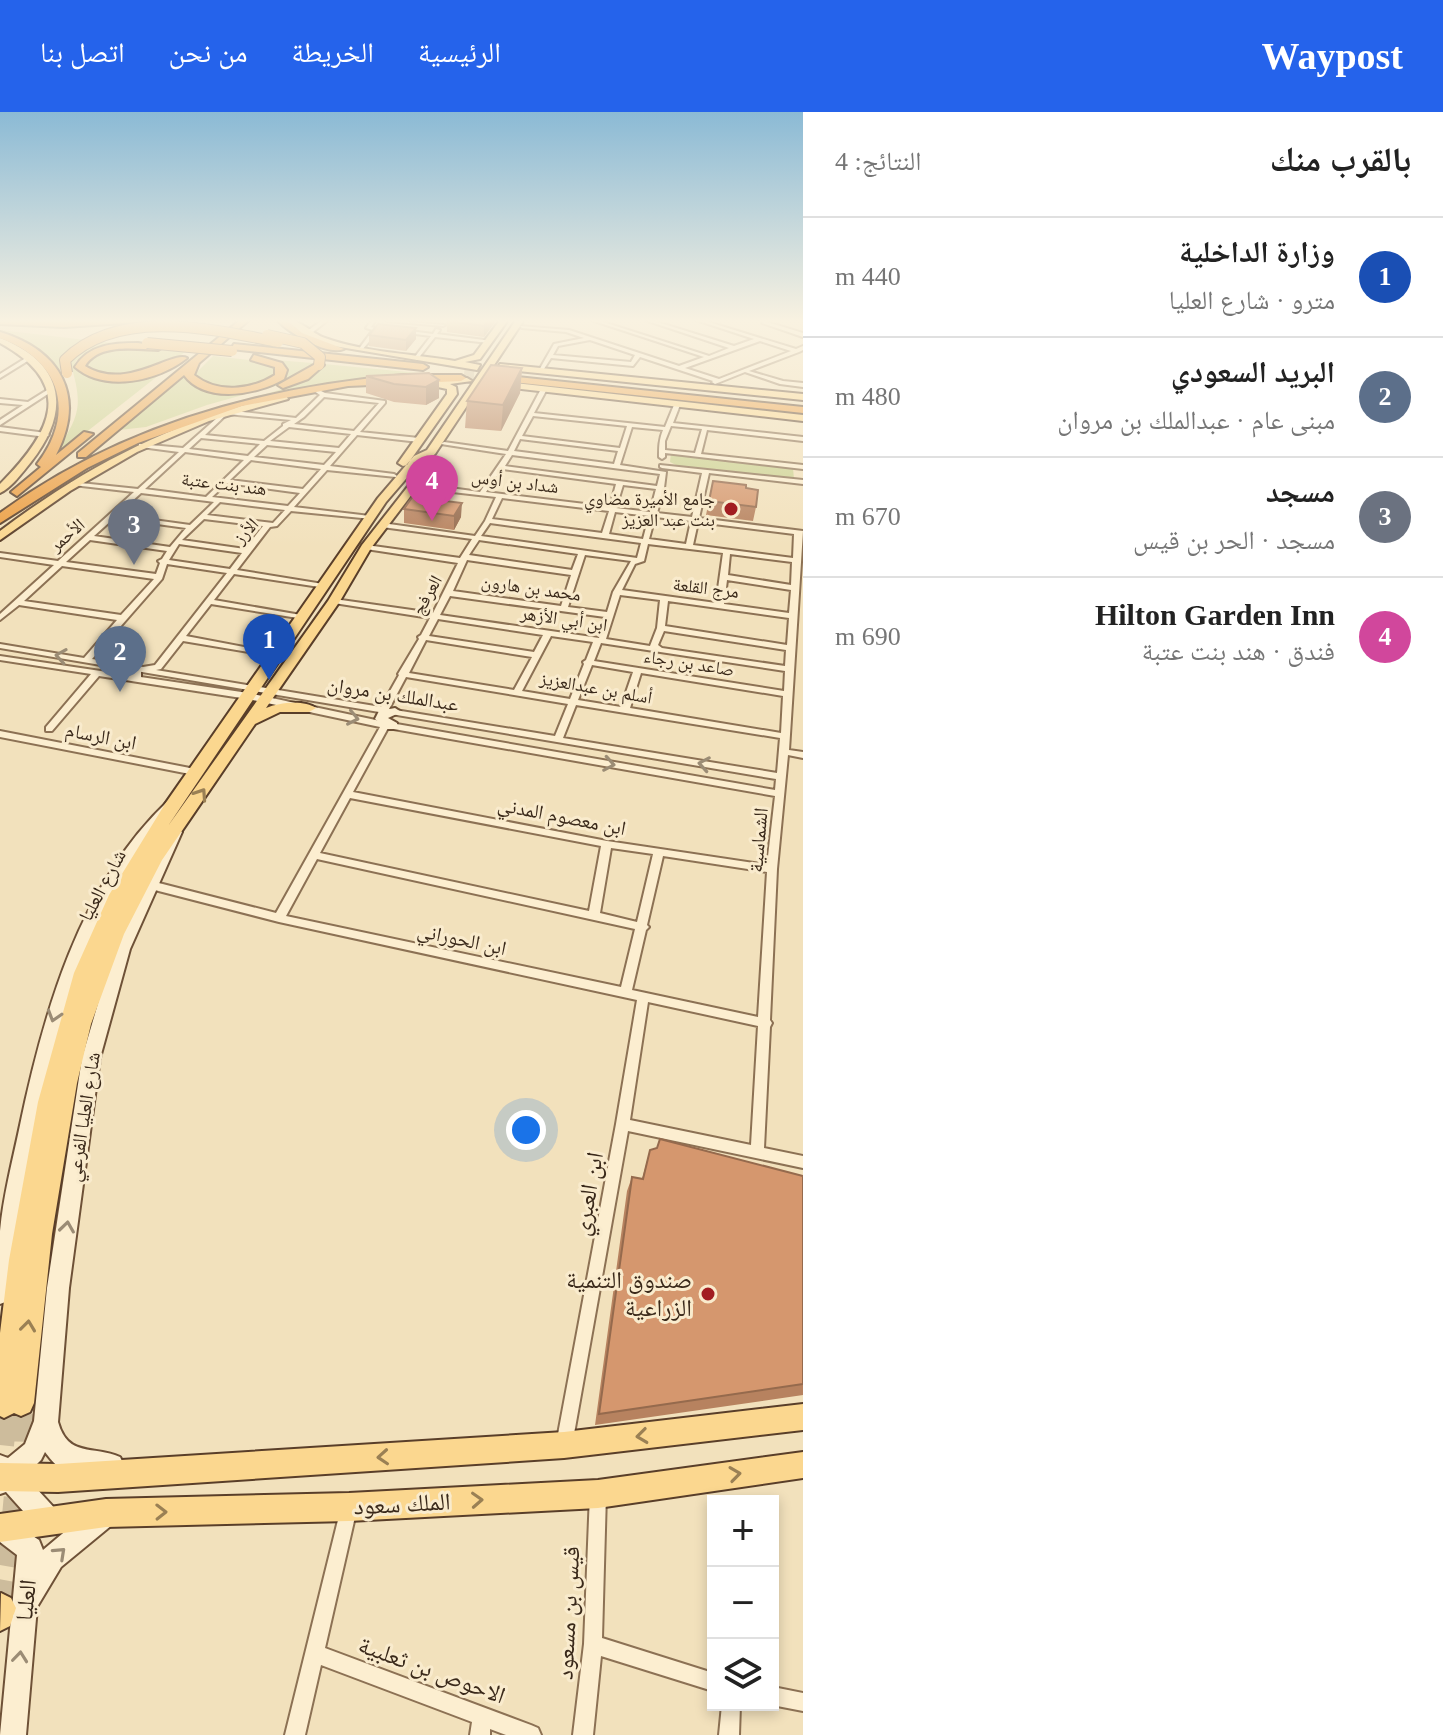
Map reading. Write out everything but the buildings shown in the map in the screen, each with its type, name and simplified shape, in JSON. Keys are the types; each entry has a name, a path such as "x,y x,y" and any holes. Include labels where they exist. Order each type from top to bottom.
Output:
{"highway":[{"path":"52,452 66,406 64,396"},
{"path":"20,489 52,452 68,426 74,406 72,396"},
{"path":"0,505 135,396"},
{"path":"34,495 152,396"},
{"path":"0,519 115,447 178,417 249,396"},
{"path":"115,447 211,412 274,396"},
{"path":"631,396 802,409"},
{"path":"682,396 802,409"},
{"path":"711,396 802,409"}],"main road":[{"path":"0,490 46,435 53,396"},
{"path":"0,537 73,483 141,445 226,412 306,396"},
{"path":"382,500 394,476 449,396"},
{"name":"شارع العليا","path":"418,462 414,485 376,522 323,586 276,655 260,694 249,724 139,884 115,934 81,1024 60,1122 13,1404 21,1260 48,1102 83,973 118,895 173,804 195,772 260,694 334,601 366,547 376,522 382,500 405,472 418,462 431,452 460,396"},
{"path":"414,485 474,396"},
{"path":"600,396 677,405 802,409"},
{"path":"249,724 277,708 309,708"},
{"path":"2,1476 47,1477 157,1471 564,1445 803,1417"},
{"name":"الملك سعود","path":"0,1528 106,1513 349,1507 598,1494 803,1465"}],"street":[{"path":"2,429 42,396"},
{"path":"207,499 264,443 285,425 302,416 318,396"},
{"name":"الأرز","path":"129,672 158,667 268,525 275,525 383,402 339,396"},
{"path":"482,494 510,453 540,396"},
{"path":"0,401 29,404"},
{"path":"558,739 617,592 632,563 640,561 661,488 661,451 677,405"},
{"path":"226,412 294,419"},
{"name":"الأحمر","path":"0,618 226,412"},
{"path":"530,414 803,439"},
{"path":"285,425 419,440"},
{"path":"617,465 630,425"},
{"path":"697,455 705,428"},
{"path":"2,429 46,435"},
{"path":"200,436 339,450"},
{"path":"517,437 623,450"},
{"path":"444,444 662,470 706,471 803,482"},
{"path":"141,445 394,476"},
{"path":"661,451 803,467"},
{"path":"501,467 661,488"},
{"path":"689,545 706,471"},
{"path":"0,475 14,477"},
{"path":"224,481 302,491"},
{"name":"هند بنت عتبة","path":"73,483 290,508 640,561"},
{"path":"605,536 620,483"},
{"name":"شداد بن أوس","path":"414,485 801,533"},
{"name":"العرفج","path":"279,918 389,718 402,674 500,496"},
{"path":"86,660 159,577 162,561 174,546 219,500"},
{"path":"113,516 191,527"},
{"path":"204,517 268,525"},
{"path":"488,521 645,542 649,539 795,560"},
{"name":"الشماسية","path":"757,1150 772,869 784,752 788,669 796,611 795,560 801,533"},
{"path":"90,538 248,552"},
{"path":"366,547 576,573"},
{"path":"720,606 727,551"},
{"path":"564,608 582,552"},
{"path":"0,555 159,577"},
{"path":"162,561 323,586"},
{"path":"724,577 794,588"},
{"name":"مرج القلعة","path":"617,592 720,606 796,611"},
{"name":"محمد بن هارون","path":"448,593 610,615"},
{"path":"660,650 654,646 661,628 664,599"},
{"name":"ابن أبي الأزهر","path":"334,601 788,669"},
{"path":"18,602 123,618"},
{"path":"210,602 301,617"},
{"path":"661,628 791,648"},
{"path":"518,691 548,633"},
{"path":"422,637 536,655"},
{"path":"182,638 276,655"},
{"name":"عبدالملك بن مروان","path":"0,646 780,794"},
{"name":"عبدالملك بن مروان","path":"0,658 96,674 129,672"},
{"name":"صاعد بن رجاء","path":"587,662 787,694"},
{"path":"625,709 637,671"},
{"path":"49,729 96,674"},
{"name":"أسلم بن عبدالعزيز","path":"402,674 785,736"},
{"name":"عبدالملك بن مروان","path":"260,694 309,708 558,739 781,777"},
{"name":"ابن الرسام","path":"0,734 195,772"},
{"path":"784,752 803,755"},
{"name":"ابن معصوم المدني","path":"346,794 607,844 772,869"},
{"path":"0,1294 33,1104 55,1011 80,946 125,858 155,820 173,804"},
{"name":"شارع العليا الفرعي","path":"2,1476 33,1452 46,1422 58,1288 91,1058 122,949 177,827"},
{"path":"594,916 607,844"},
{"path":"626,991 659,852"},
{"path":"314,855 643,927"},
{"name":"ابن الحوراني","path":"151,885 279,918 766,1023"},
{"name":"ابن العبري","path":"564,1445 623,1124 643,996"},
{"path":"623,1124 803,1162"},
{"path":"46,1422 51,1441 66,1458 157,1471"},
{"path":"2,1476 50,1522"},
{"path":"0,1528 47,1477"},
{"name":"قيس بن مسعود","path":"583,1735 593,1644 598,1494"},
{"path":"295,1735 349,1507"},
{"path":"9,1609 52,1558 106,1513"},
{"name":"العليا","path":"0,1528 30,1549 9,1609 12,1735"},
{"path":"593,1644 707,1680"},
{"name":"الاحوص بن ثعلبية","path":"315,1654 481,1726 531,1735"},
{"path":"779,1697 803,1702"},
{"path":"729,1735 731,1711"}],"green space":[{"path":"77,396 133,396 52,459 73,423"},
{"path":"160,396 240,396 146,427 119,430"},
{"path":"259,396 272,396 221,406"},
{"path":"671,453 793,468 794,479 678,466 670,462"}],"tunnel":[{"path":"1,1608 17,1506 21,1403"},
{"path":"0,1445 4,1405"}],"place":[{"name":"جامع الأميرة مضاوي بنت عبد العزيز","path":"731,509"},
{"name":"Hilton Garden Inn","path":"432,521"},
{"name":"مسجد","path":"134,565"},
{"name":"وزارة الداخلية","path":"269,680"},
{"name":"البريد السعودي","path":"120,692"},
{"name":"صندوق التنمية الزراعية","path":"708,1294"}]}
